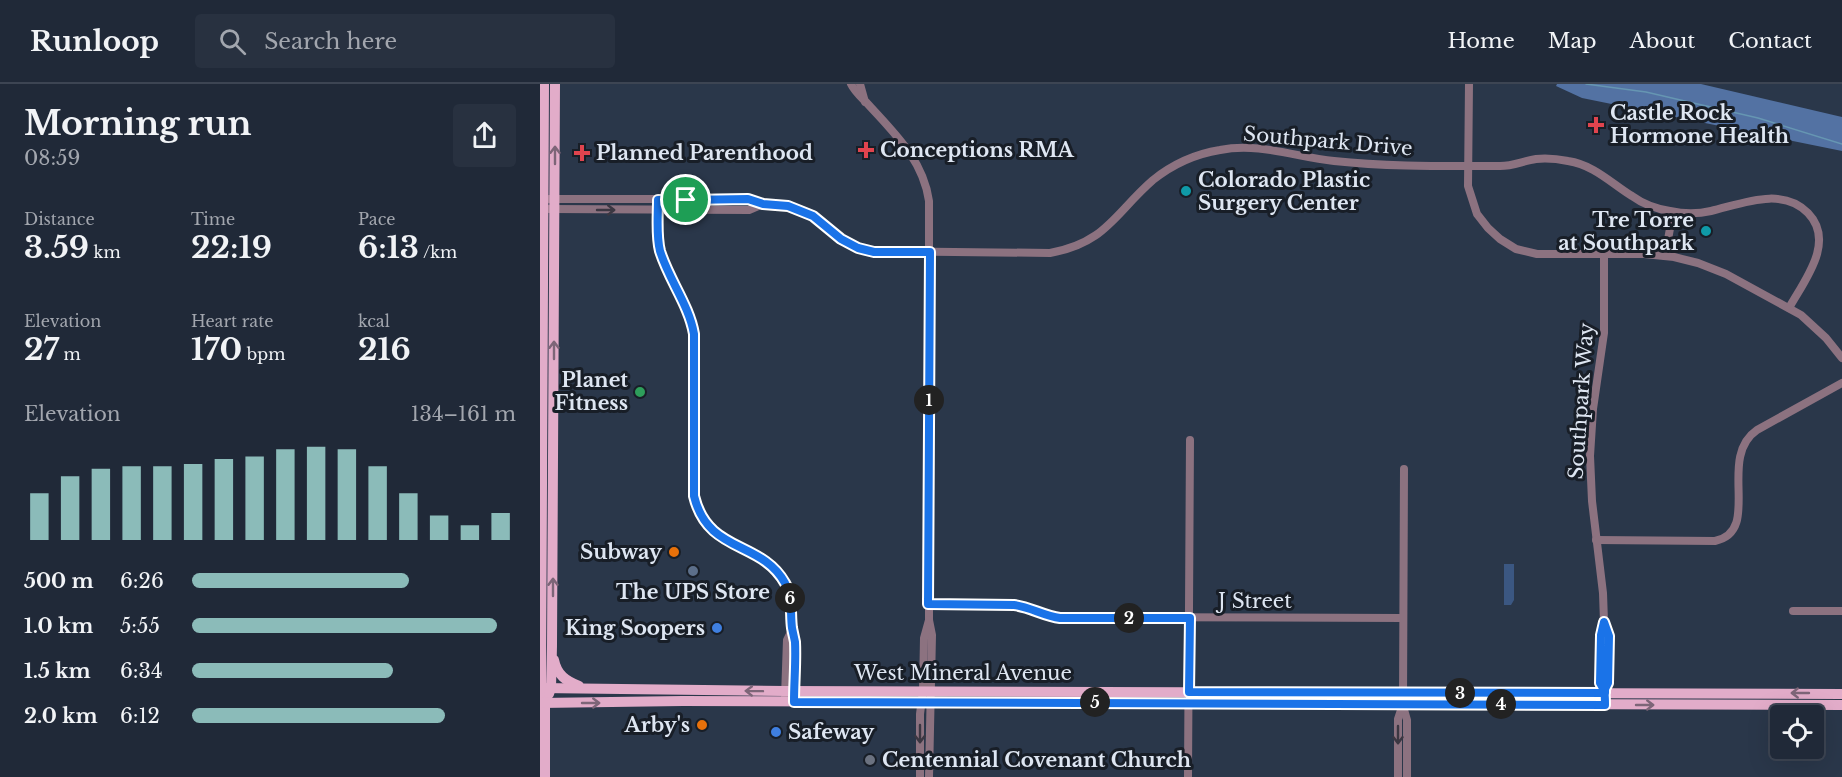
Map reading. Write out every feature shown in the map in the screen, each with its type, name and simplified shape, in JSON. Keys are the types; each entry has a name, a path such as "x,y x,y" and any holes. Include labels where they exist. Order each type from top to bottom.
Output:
{"main road":[{"path":"544,84 553,460 552,646 555,664 560,675 567,681 588,689"},
{"path":"545,777 541,460 546,204 555,84"},
{"path":"544,688 552,646"},
{"name":"West Mineral Avenue","path":"544,688 790,697"},
{"name":"West Mineral Avenue","path":"543,703 790,697 1403,699 1510,692 1842,705"},
{"name":"West Mineral Avenue","path":"1605,696 1842,694"}],"street":[{"path":"851,84 858,96 905,145 922,172 929,201 928,620 924,638 929,777"},
{"path":"860,84 866,102"},
{"path":"1469,84 1468,186 1473,206 1488,228 1500,239 1516,249 1537,254 1665,256 1714,269 1789,309 1815,327 1842,358"},
{"name":"Southpark Drive","path":"546,204 748,199 803,211 841,239 864,250 1033,253 1067,250 1096,236 1153,181 1169,169 1204,153 1223,149 1269,150 1369,165 1508,166 1537,159 1569,161 1598,172 1640,201 1673,212 1699,213 1745,201 1764,199 1786,201 1807,211 1818,231 1818,252 1816,260 1789,309"},
{"path":"658,200 658,233 661,254 688,314 694,334 696,504 702,518 716,534 766,562 778,573 785,584 789,594 792,630 787,640 790,697"},
{"name":"Southpark Drive","path":"546,204 658,210 749,210 763,204"},
{"path":"1665,256 1673,212"},
{"name":"Southpark Way","path":"1604,254 1604,333 1593,409 1590,456 1592,501 1603,593 1604,622 1601,635 1600,683 1605,696"},
{"path":"1596,540 1715,541 1727,536 1737,523 1738,461 1746,439 1756,430 1842,383"},
{"path":"1188,777 1191,440"},
{"path":"541,460 553,460"},
{"path":"1404,469 1403,699 1407,720 1407,777"},
{"name":"J Street","path":"928,604 1014,605 1060,618 1403,618"},
{"path":"1793,611 1842,611"},
{"path":"920,777 927,697"},
{"path":"1398,777 1398,719 1403,699"}],"shaded area":[{"path":"1557,84 1701,84 1842,117 1842,151 1582,98 1556,86"},
{"path":"1504,564 1514,564 1514,600 1511,605 1504,605"}],"waterway":[{"path":"1586,84 1646,92 1758,118 1842,144"}],"place":[{"name":"Castle Rock Hormone Health","path":"1596,125"},
{"name":"Conceptions RMA","path":"866,150"},
{"name":"Planned Parenthood","path":"582,153"},
{"name":"Colorado Plastic Surgery Center","path":"1186,191"},
{"name":"Tre Torre at Southpark","path":"1706,231"},
{"name":"Planet Fitness","path":"640,392"},
{"name":"Subway","path":"674,552"},
{"name":"The UPS Store","path":"693,571"},
{"name":"King Soopers","path":"717,628"},
{"name":"Arby's","path":"702,725"},
{"name":"Safeway","path":"776,732"},
{"name":"Centennial Covenant Church","path":"870,760"}],"route":[{"path":"686,200 658,200 658,233 661,254 693,326 695,344 694,496 699,513 716,534 766,562 778,573 785,584 791,602 792,630 795,640 794,702 1605,705 1605,693 1605,689 1600,683 1601,635 1604,622 1609,636 1608,683 1605,693 1189,692 1190,618 1060,618 1014,605 928,604 930,252 864,250 836,236 813,216 788,206 763,204 748,199 686,200"}]}
